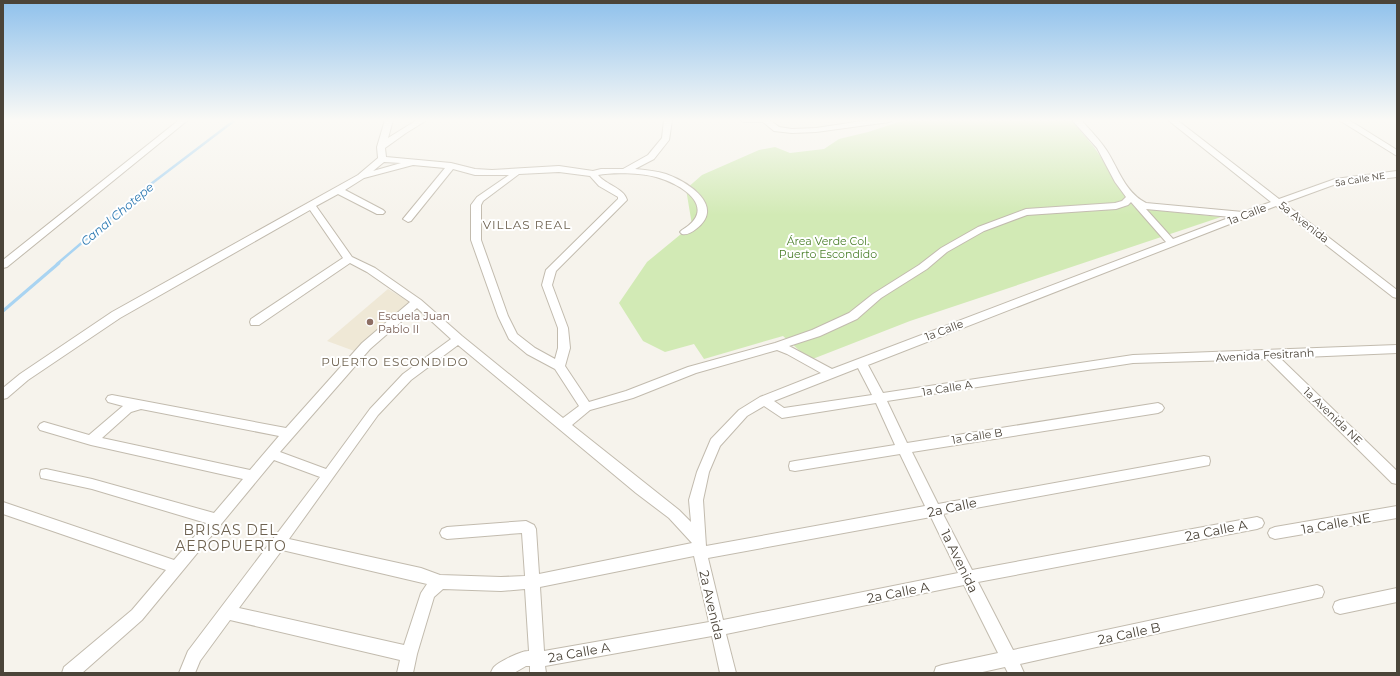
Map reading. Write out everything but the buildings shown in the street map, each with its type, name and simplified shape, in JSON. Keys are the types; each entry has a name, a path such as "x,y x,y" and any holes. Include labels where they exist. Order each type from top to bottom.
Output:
{"street":[{"path":"3,265 145,152"},
{"path":"381,152 382,159"},
{"path":"624,172 651,157 655,152"},
{"path":"1103,152 1122,184 1134,200 1172,243"},
{"name":"5a Avenida","path":"1213,152 1397,295"},
{"path":"3,395 24,377 116,315 361,177 382,159 451,166 475,172 559,169 593,174 601,172 624,172 657,174 670,178 680,184 702,204 703,212 700,220 685,232"},
{"path":"361,177 415,162"},
{"path":"408,219 451,166"},
{"path":"517,171 510,178 480,199 476,205 476,240 504,316 513,336 531,351 559,366 586,407"},
{"path":"559,366 564,348 563,328 547,285 551,270 623,200 622,196 601,184 593,174"},
{"name":"5a Calle NE","path":"1278,202 1335,182 1397,174"},
{"path":"338,190 380,212"},
{"path":"563,425 586,407 629,395 692,370 777,346 816,333 853,316 877,296 923,267 944,250 981,228 1026,212 1116,206 1134,200 1144,206 1246,215"},
{"name":"1a Calle","path":"699,546 696,500 703,472 715,443 743,413 764,400 1278,202"},
{"path":"311,205 349,259 382,277 417,302 458,339 641,489 674,514 699,546"},
{"path":"255,322 349,259"},
{"path":"70,673 136,615 252,476 366,346 417,302"},
{"path":"186,673 194,656 279,543 374,412 407,377 458,339"},
{"path":"777,346 791,351 831,374"},
{"name":"Avenida Fesitranh","path":"1133,359 1212,358 1269,354 1397,349"},
{"name":"1a Avenida NE","path":"1269,354 1397,479"},
{"name":"1a Calle A","path":"764,400 782,413 1133,359"},
{"name":"1a Avenida","path":"861,363 880,398 903,448 1016,673"},
{"path":"112,399 289,433"},
{"path":"91,440 127,409 139,405"},
{"name":"1a Calle B","path":"796,466 1158,408"},
{"path":"44,427 91,440 252,476"},
{"path":"271,454 329,475"},
{"name":"2a Calle","path":"279,543 421,575 440,582 501,584 532,582 699,546 926,513 934,509 1204,461"},
{"path":"46,474 92,484 216,520"},
{"path":"3,508 177,567"},
{"name":"1a Calle NE","path":"1275,533 1397,512"},
{"name":"2a Calle A","path":"499,673 525,658 538,666 968,577 1257,523"},
{"path":"447,533 526,527 529,529 538,666"},
{"name":"2a Avenida","path":"699,546 728,673"},
{"path":"405,673 409,654 428,593 440,582"},
{"name":"2a Calle B","path":"942,673 1317,592"},
{"path":"1340,607 1397,595"},
{"path":"226,612 409,654"}],"shaded area":[{"name":"Escuela Juan Pablo II","path":"388,289 411,303 357,352 327,341"}],"green space":[{"name":"Área Verde Col. Puerto Escondido","path":"755,152 786,152 790,153 802,152 1097,152 1135,208 1221,217 910,321 810,360 783,336 704,359 694,344 665,352 643,341 619,303 647,262 692,225 686,189 702,175"}],"waterway":[{"name":"Canal Chotepe","path":"57,264 147,187 194,152"},
{"name":"Canal Chotepe","path":"3,311 59,263"}],"place":[{"name":"Escuela Juan Pablo II","path":"370,322"}],"district":[{"name":"VILLAS REAL","path":"527,224"},
{"name":"PUERTO ESCONDIDO","path":"395,361"},
{"name":"BRISAS DEL AEROPUERTO","path":"231,538"}]}
